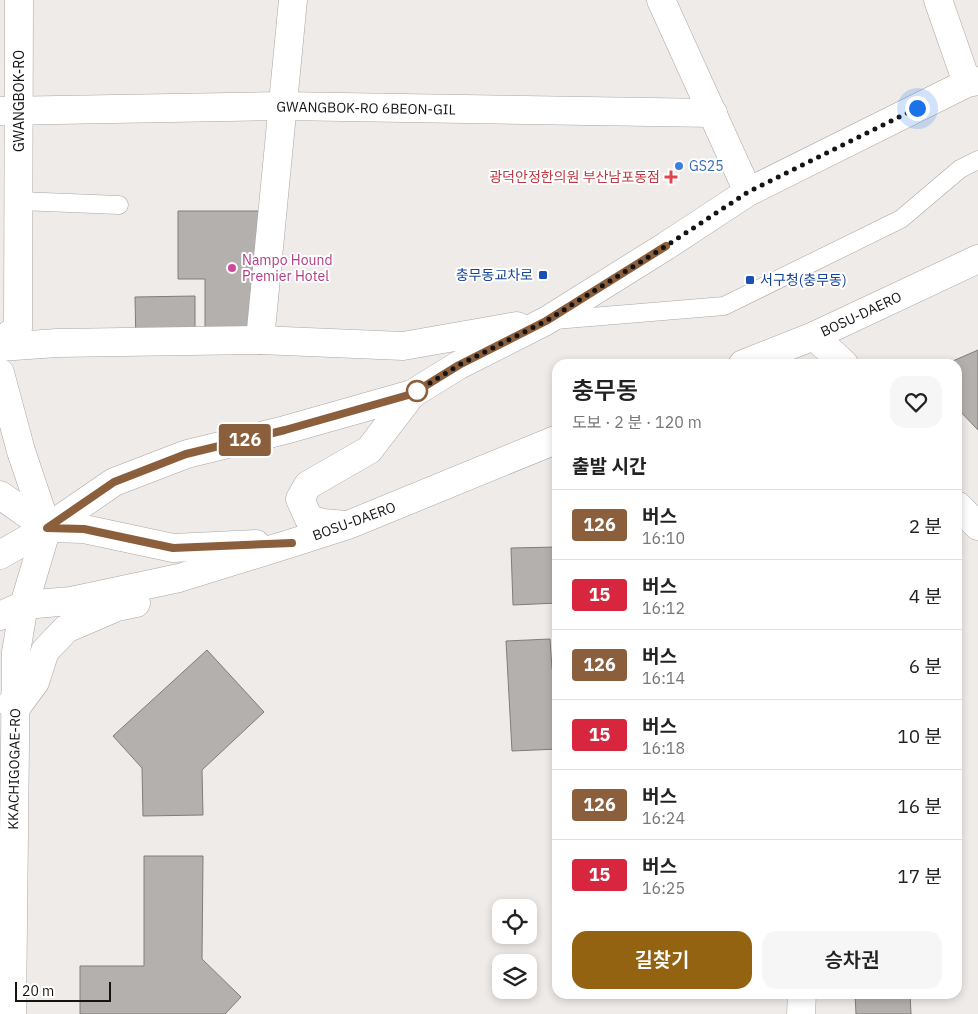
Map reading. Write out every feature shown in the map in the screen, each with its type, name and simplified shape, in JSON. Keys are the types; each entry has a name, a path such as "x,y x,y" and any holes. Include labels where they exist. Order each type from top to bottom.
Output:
{"main road":[{"name":"GWANGBOK-RO","path":"0,342 18,328 19,201 9,111 19,0"},
{"path":"260,340 293,0"},
{"path":"661,0 748,192"},
{"path":"0,555 47,528 114,482 186,454 285,430 412,394 459,365 546,321 748,192 973,82 938,0"},
{"name":"GWANGBOK-RO 6BEON-GIL","path":"9,111 282,106 713,113"},
{"name":"BOSU-DAERO","path":"756,359 814,336 978,259"},
{"path":"0,347 57,343 260,340 403,346 546,321"},
{"path":"814,336 815,359"},
{"path":"814,336 839,359"},
{"path":"0,373 21,451 47,528"},
{"path":"348,525 323,523 309,519 300,499 308,484 370,450 412,394"},
{"name":"BOSU-DAERO","path":"12,611 71,601 179,578 292,543 348,525 552,441"},
{"path":"0,495 47,528 84,529 173,548 292,543"},
{"path":"962,510 978,526"},
{"name":"KKACHIGOGAE-RO","path":"12,1014 7,699 16,652 12,611 47,528"},
{"path":"7,699 35,682 45,651 66,629 117,607 182,592 245,571 292,543"},
{"path":"801,1014 802,999"}],"lane":[{"path":"546,321 724,306 901,218 960,169 978,160"},
{"path":"19,201 119,205"}],"building":[{"path":"178,211 267,211 268,336 205,336 205,279 178,279"},
{"path":"195,296 195,345 136,346 135,297"},
{"path":"978,350 978,430 962,413 962,359 957,359"},
{"path":"552,547 552,603 513,605 511,548"},
{"path":"550,639 552,749 512,751 506,641"},
{"path":"207,650 264,712 202,770 203,815 143,816 142,768 113,736"},
{"path":"144,856 203,856 202,959 241,997 225,1014 80,1014 80,966 144,966"},
{"path":"855,999 910,999 911,1014 856,1014"}],"bus line":[{"name":"126","path":"292,543 173,548 120,535 84,529 47,528 114,482 186,454 285,430 412,394 459,365 546,321 666,246"}],"place":[{"name":"GS25","path":"679,166"},
{"name":"광덕안정한의원 부산남포동점","path":"671,177"},
{"name":"Nampo Hound Premier Hotel","path":"232,268"},
{"name":"충무동교차로","path":"543,275"},
{"name":"서구청(충무동)","path":"750,280"}],"route":[{"path":"417,391 412,394 459,365 546,321 748,192 917,108"}]}
